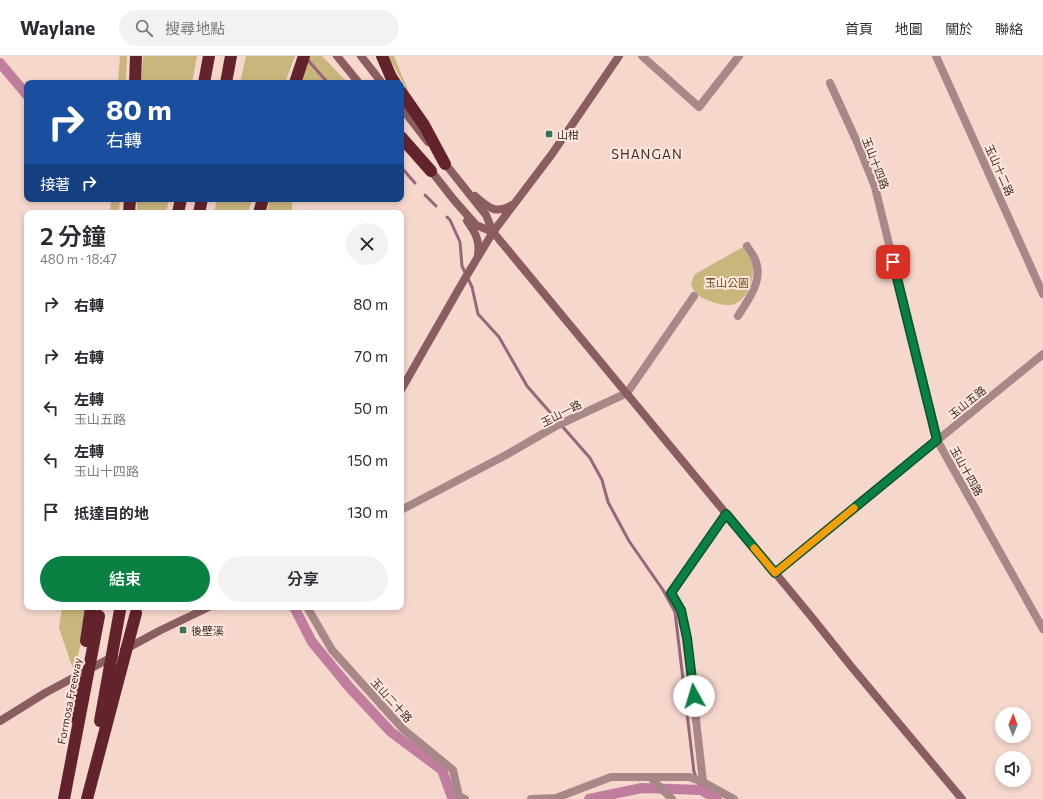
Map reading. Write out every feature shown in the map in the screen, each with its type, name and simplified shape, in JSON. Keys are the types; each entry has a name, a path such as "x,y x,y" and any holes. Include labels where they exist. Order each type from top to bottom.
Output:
{"highway":[{"path":"135,80 136,56"},
{"path":"205,80 209,56"},
{"path":"227,80 231,56"},
{"path":"296,80 304,56"},
{"path":"382,56 393,80"},
{"path":"404,96 424,125 445,164"},
{"path":"404,140 431,171"},
{"path":"86,799 120,610"},
{"path":"86,799 137,610"},
{"path":"63,799 79,683 95,613"},
{"name":"Formosa Freeway","path":"63,799 95,613"}],"main road":[{"path":"337,56 357,80"},
{"path":"361,56 380,80"},
{"path":"404,385 493,232 552,154 618,56"},
{"path":"404,111 486,215 493,232 962,799"},
{"path":"431,171 476,225 493,232"},
{"path":"463,186 493,210 501,210 514,204"},
{"path":"454,200 474,231 479,243 477,258"},
{"path":"0,721 46,693 159,631 203,610"}],"street":[{"path":"642,56 699,107 739,56"},
{"name":"玉山十二路","path":"936,56 1043,294"},
{"name":"玉山十四路","path":"830,83 857,142 875,187 937,440 1043,629"},
{"path":"738,316 757,283 758,272 754,258 747,246"},
{"path":"627,393 694,296"},
{"name":"玉山五路","path":"775,573 1043,354"},
{"name":"玉山一路","path":"404,508 506,455 556,426 627,393"},
{"path":"702,782 687,638 681,610 671,593 726,514"},
{"name":"玉山二十路","path":"309,610 332,650 403,729 453,770 459,796 465,799"},
{"path":"531,799 556,798 611,777 689,777 702,782 734,799"},
{"path":"651,778 672,799"}],"green space":[{"path":"120,56 127,56 126,80 118,80"},
{"path":"143,56 197,56 193,80 141,80"},
{"path":"246,56 295,56 286,80 241,80"},
{"path":"309,56 322,56 345,80 300,80"},
{"path":"388,56 394,56 404,80 402,80"},
{"path":"111,202 120,202 119,210 110,210"},
{"path":"137,202 168,202 167,210 137,210"},
{"path":"216,202 251,202 249,210 215,210"},
{"path":"269,202 292,202 292,210 268,210"},
{"name":"玉山公園","path":"743,247 751,261 753,271 751,283 747,293 740,301 731,305 720,304 703,298 695,292 691,283 695,274"},
{"path":"62,610 87,610 83,634 74,672 59,628"}],"waterway":[{"path":"307,59 325,80"},
{"path":"0,63 24,91"},
{"path":"404,170 415,183"},
{"path":"425,195 436,206"},
{"path":"447,217 450,220 460,242 462,266 472,287 478,314 499,337 527,386 590,458 602,480 608,502 629,541 663,590 675,612 694,772 701,790"},
{"path":"296,610 312,642 350,688 391,732 442,770 453,799"},
{"path":"589,799 642,788 701,790 717,799"}],"slow traffic":[{"path":"754,548 775,573 854,508"}],"place":[{"name":"山柑","path":"549,134"},
{"name":"後壁溪","path":"183,630"}],"district":[{"name":"SHANGAN","path":"647,154"}],"route":[{"path":"694,696 687,638 681,610 671,593 726,514 775,573 937,440 893,262"}]}
